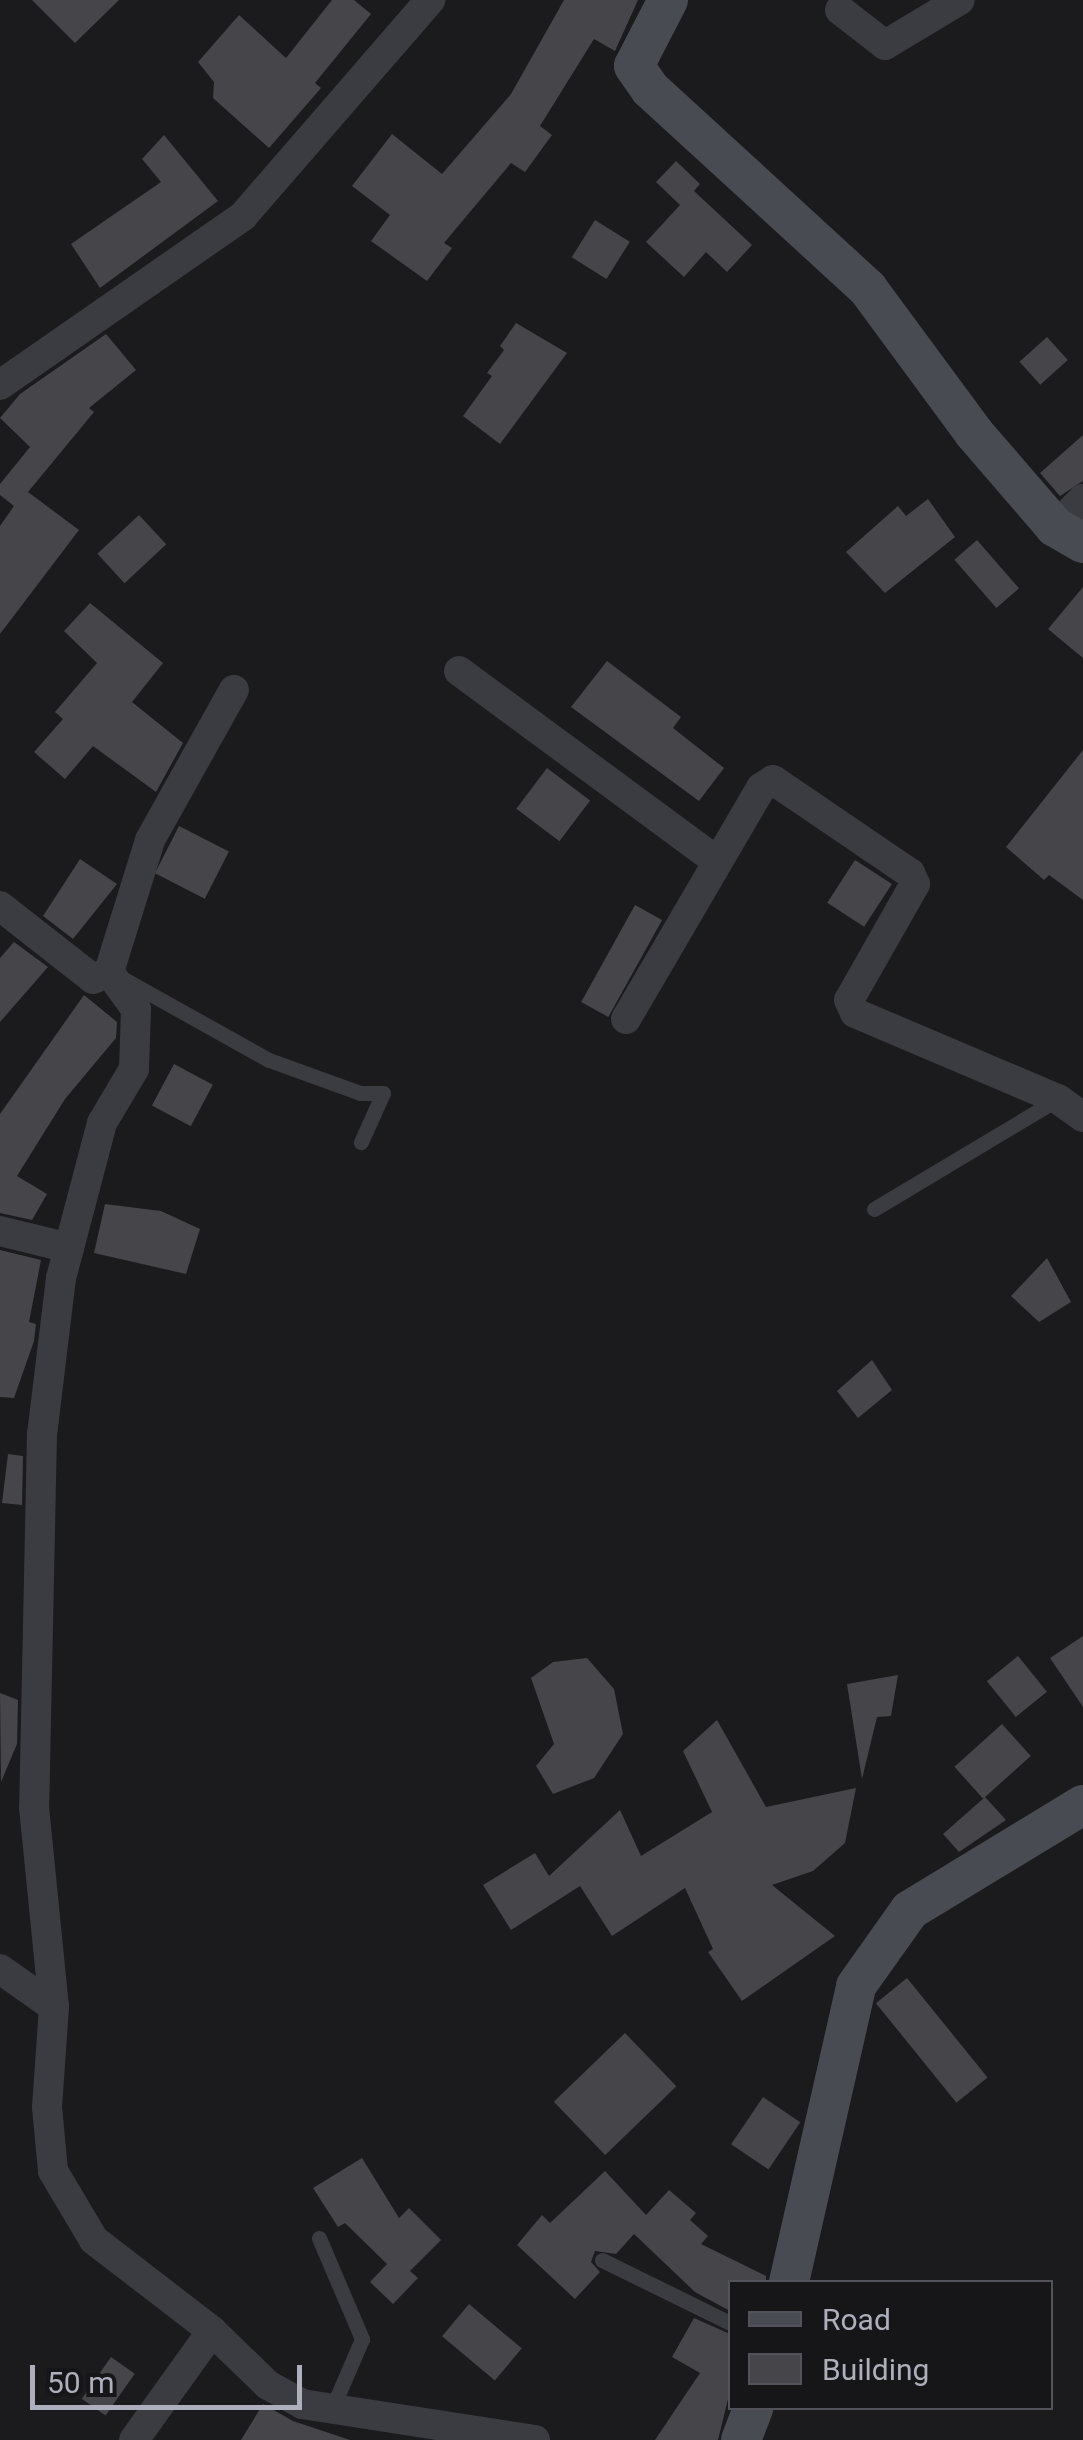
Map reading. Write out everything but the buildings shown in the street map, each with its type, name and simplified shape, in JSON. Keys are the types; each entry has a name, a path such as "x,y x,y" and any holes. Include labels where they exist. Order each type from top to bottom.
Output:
{"street":[{"path":"1,382 243,216 430,0"},
{"path":"668,0 634,66 650,89 868,289 974,433 1074,523"},
{"path":"840,10 885,45 960,0"},
{"path":"459,671 717,861"},
{"path":"0,906 93,979 109,972 150,840 234,690"},
{"path":"626,1019 761,788 773,780 910,873 910,896 849,1000 855,1013 1070,1091 1083,1117"},
{"path":"109,972 136,1009 134,1069 102,1123 69,1248 42,1434 33,1758 54,2007 47,2107 53,2171 68,2205 94,2240 212,2332 268,2386 331,2411 512,2432 535,2440"},
{"path":"0,1231 69,1248"},
{"path":"788,2280 856,1986 910,1910 1083,1805"},
{"path":"0,1969 54,2007"},
{"path":"134,2440 212,2332"},
{"path":"740,2440 752,2410"}],"lane":[{"path":"109,972 269,1060 360,1093 383,1093 362,1142"},
{"path":"874,1209 1070,1091"},
{"path":"318,2238 362,2339 331,2411"},
{"path":"602,2260 728,2322"}]}
